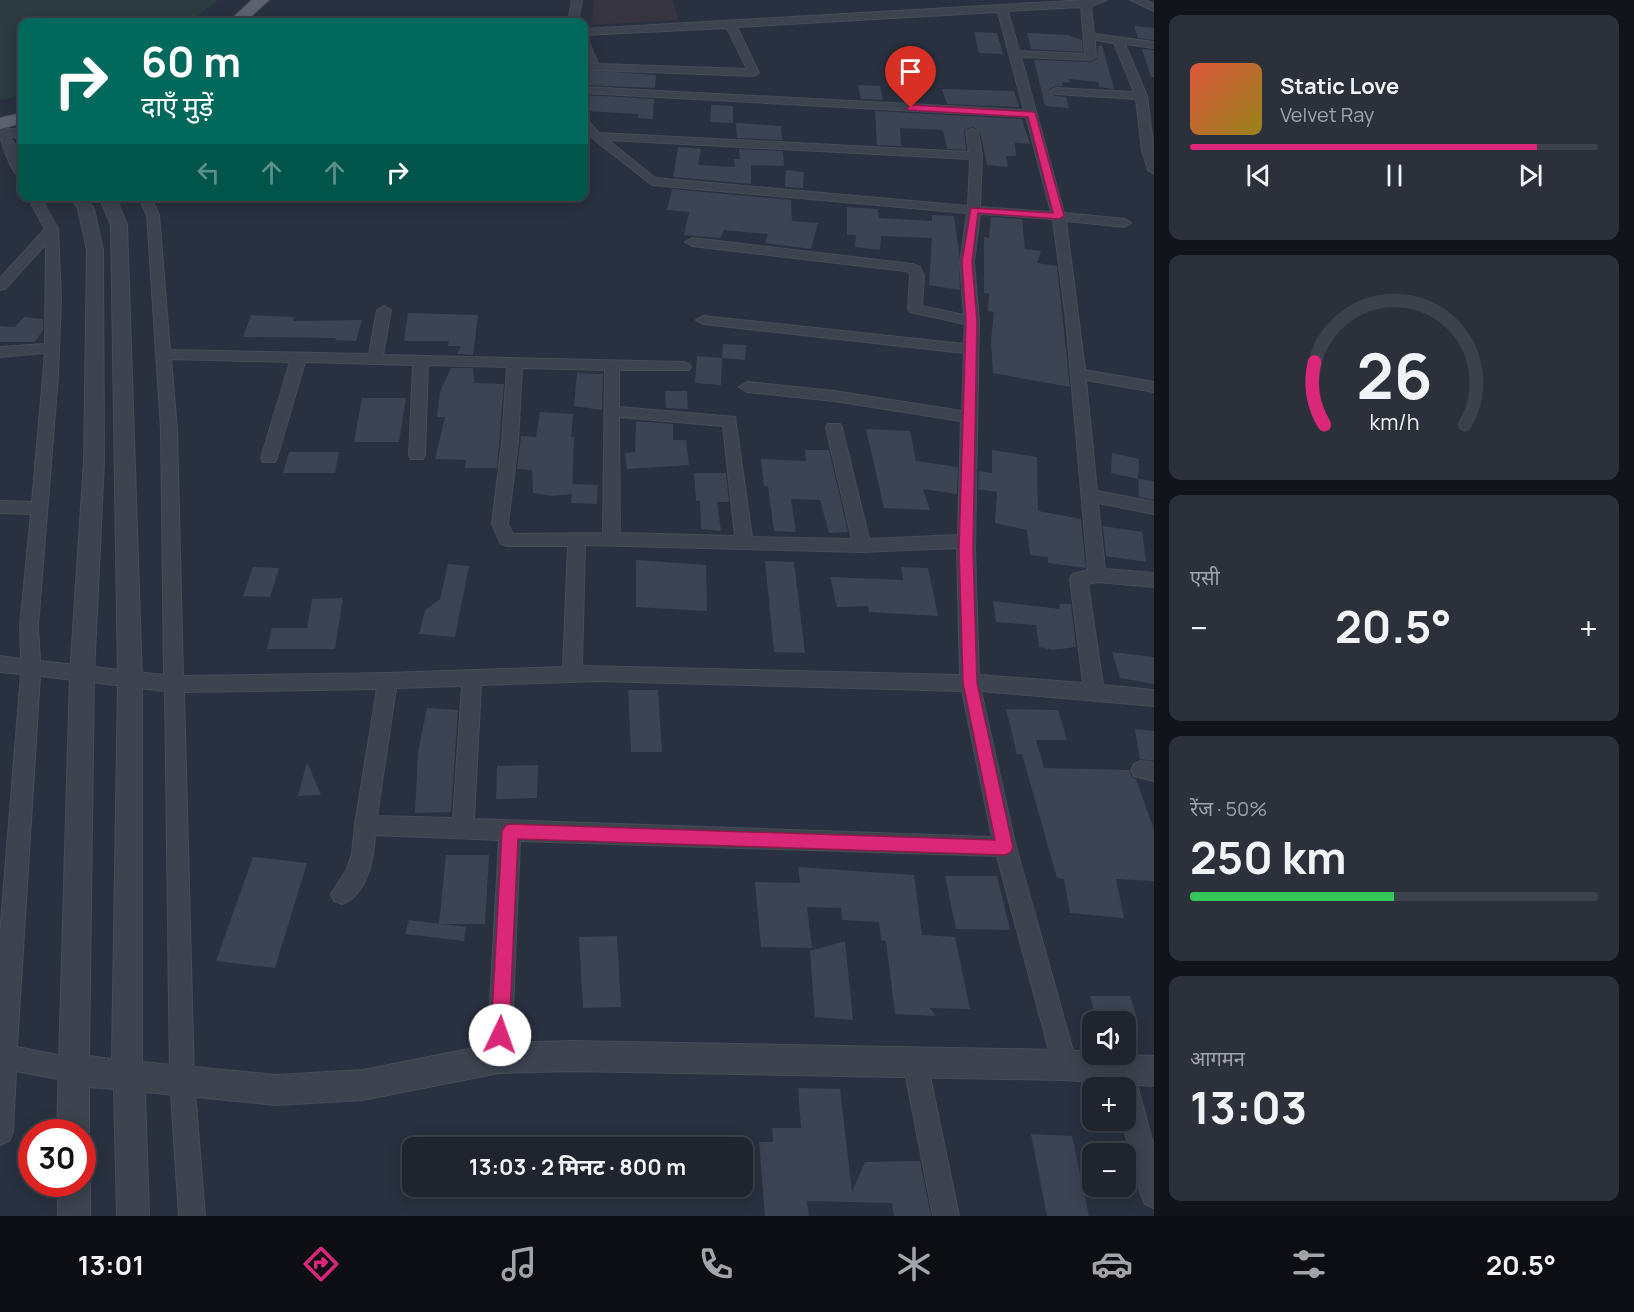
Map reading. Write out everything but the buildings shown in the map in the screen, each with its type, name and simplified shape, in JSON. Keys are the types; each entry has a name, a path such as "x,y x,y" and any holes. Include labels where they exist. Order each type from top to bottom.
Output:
{"main road":[{"path":"241,18 261,0"},
{"path":"0,124 18,119"}],"street":[{"path":"574,18 577,0"},
{"path":"588,32 1002,9 1101,0"},
{"path":"1136,0 1154,8"},
{"path":"1015,54 1091,57 1086,3"},
{"path":"1002,9 1059,216 1078,374 1097,575"},
{"path":"588,52 594,67 754,73 731,25"},
{"path":"588,42 737,36"},
{"path":"1089,36 1154,45"},
{"path":"1118,40 1141,96 1148,151 1154,170"},
{"path":"588,90 1032,114"},
{"path":"1056,91 1141,96"},
{"path":"588,127 652,181 1125,223"},
{"path":"972,132 976,156 974,210 967,262 972,321 967,541 970,683 1005,847 1065,1065"},
{"path":"0,133 18,134"},
{"path":"0,133 7,141 18,166"},
{"path":"596,136 976,156"},
{"path":"0,1132 2,1057 31,668 29,626 54,299 52,230 36,201"},
{"path":"74,1119 82,675 94,461 95,250 86,209 80,201"},
{"path":"109,201 119,225 130,681 127,1076 131,1105 133,1216"},
{"path":"146,201 153,215 169,429 182,1079 192,1216"},
{"path":"0,286 52,230"},
{"path":"692,242 907,267 915,270 917,276 915,309 972,321"},
{"path":"375,359 384,310"},
{"path":"703,320 970,349"},
{"path":"0,352 52,347"},
{"path":"164,354 684,367"},
{"path":"269,458 299,357"},
{"path":"417,455 421,359"},
{"path":"515,362 510,442 500,524 507,540 611,539 862,546 967,541"},
{"path":"611,539 612,365"},
{"path":"1078,374 1154,387"},
{"path":"747,387 834,396 969,417"},
{"path":"611,411 730,421 744,543"},
{"path":"834,428 862,546"},
{"path":"1089,495 1154,508"},
{"path":"0,507 39,508"},
{"path":"572,674 577,539"},
{"path":"1094,692 1079,579 1097,575 1154,580"},
{"path":"0,664 130,681 175,684 388,681 572,674 1010,684 1154,698"},
{"path":"463,828 472,678"},
{"path":"342,894 354,881 362,862 365,846 364,825 388,681"},
{"path":"364,825 1005,847"},
{"path":"499,1058 510,831"},
{"path":"2,1057 73,1070 276,1089 363,1085 499,1058 571,1056 1065,1065 1154,1071"},
{"path":"915,1062 946,1216"},
{"path":"1121,1070 1154,1195"},
{"path":"74,1197 74,1216"}],"shaded area":[{"path":"0,0 218,0 195,18 18,18 18,95 0,101"},
{"path":"594,0 673,0 678,20 591,25"}],"route":[{"path":"500,1035 510,831 1005,847 970,683 966,549 972,321 967,262 974,210 1059,216 1032,114 911,108"}]}
